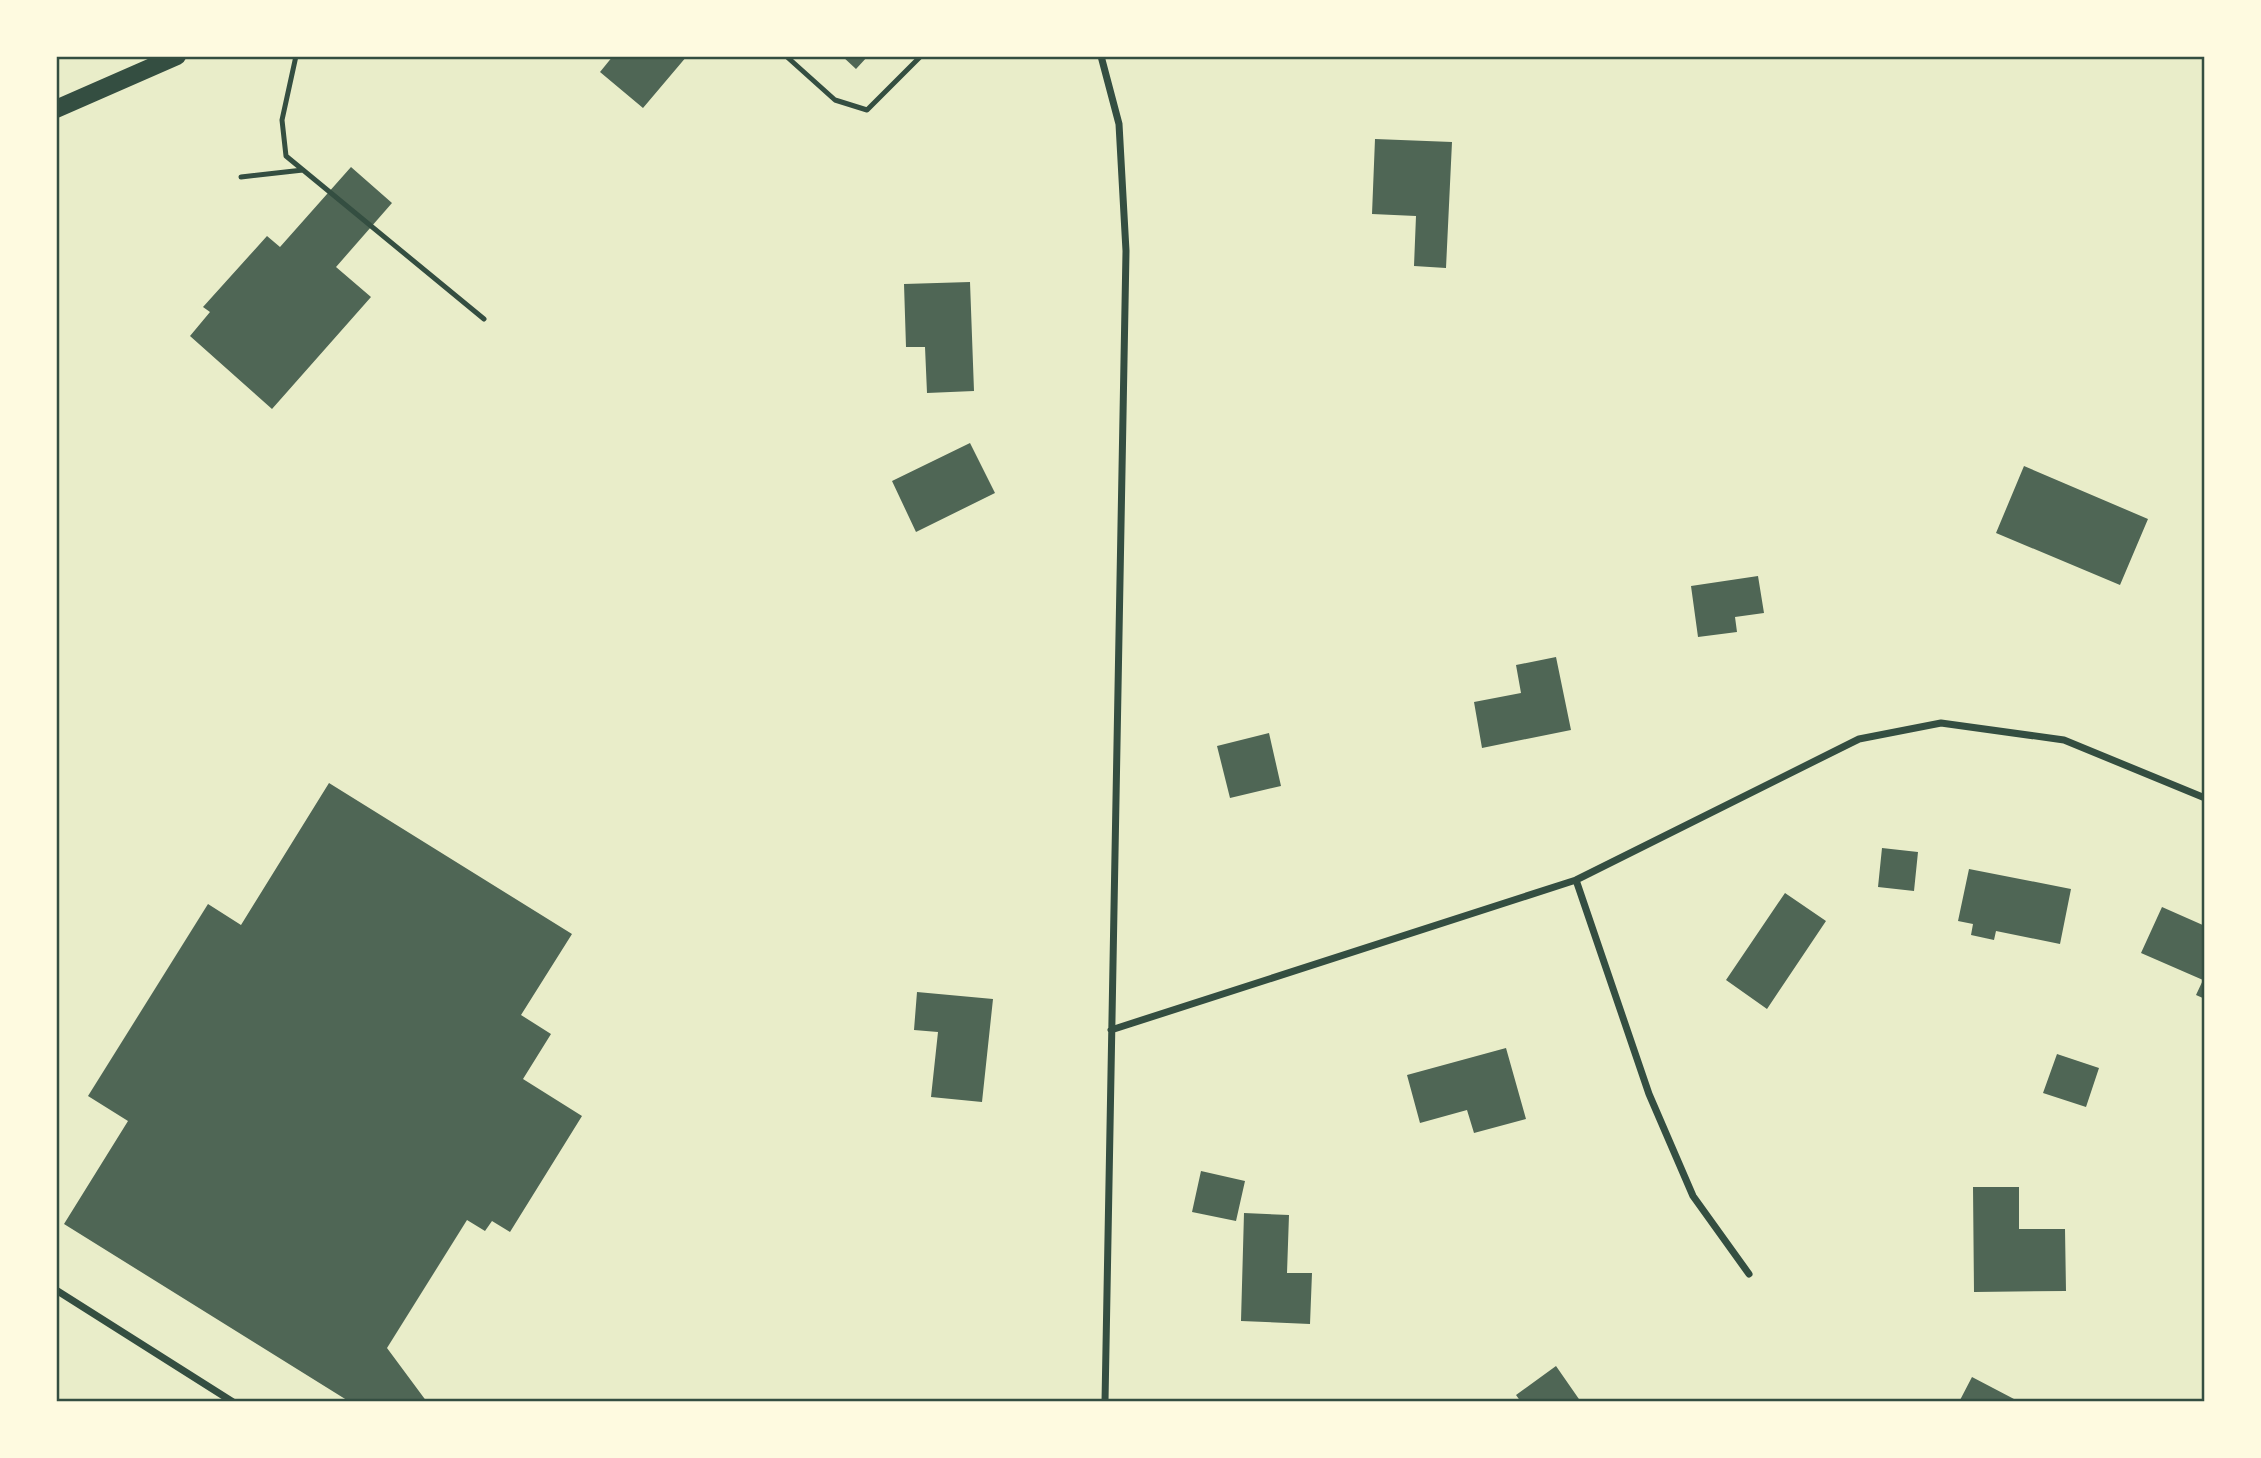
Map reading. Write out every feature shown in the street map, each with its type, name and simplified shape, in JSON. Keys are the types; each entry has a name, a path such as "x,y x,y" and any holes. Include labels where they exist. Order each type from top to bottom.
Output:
{"main road":[{"path":"56,109 177,56"}],"street":[{"path":"1101,56 1119,124 1126,251 1105,1402"},
{"path":"1111,1030 1576,880 1858,739 1941,723 2064,740 2205,798"},
{"path":"1576,880 1649,1094 1693,1196 1749,1274"},
{"path":"56,1290 233,1402"}],"lane":[{"path":"296,56 282,120 286,156 484,319"},
{"path":"786,56 835,100 867,110 921,56"},
{"path":"241,177 303,170"}],"building":[{"path":"613,56 687,56 643,108 600,72"},
{"path":"842,56 868,56 856,69"},
{"path":"1375,139 1452,142 1446,268 1414,266 1416,216 1372,214"},
{"path":"351,167 392,203 336,267 371,297 272,409 190,336 210,312 203,307 267,236 280,247"},
{"path":"970,282 974,391 927,393 925,347 906,347 904,284"},
{"path":"970,443 995,493 916,532 892,481"},
{"path":"2024,466 2148,519 2120,585 1996,533"},
{"path":"1758,576 1764,613 1735,617 1737,632 1698,637 1691,586"},
{"path":"1556,657 1571,730 1482,748 1474,702 1521,693 1516,665"},
{"path":"1269,733 1281,786 1230,798 1217,746"},
{"path":"329,783 572,934 521,1015 551,1034 523,1079 582,1116 510,1232 492,1221 485,1231 467,1220 387,1348 427,1402 350,1402 64,1224 128,1121 88,1096 208,904 241,925"},
{"path":"1882,848 1918,852 1914,891 1878,887"},
{"path":"1969,869 2071,889 2060,944 1996,931 1994,940 1971,935 1973,924 1958,921"},
{"path":"1785,893 1826,921 1767,1009 1726,980"},
{"path":"2162,907 2205,926 2205,999 2196,995 2203,980 2141,953"},
{"path":"917,992 993,999 982,1102 931,1097 938,1032 914,1030"},
{"path":"1506,1048 1526,1119 1474,1133 1467,1110 1420,1123 1407,1075"},
{"path":"2057,1054 2099,1068 2086,1107 2043,1093"},
{"path":"1201,1171 1245,1181 1236,1221 1192,1212"},
{"path":"1973,1187 2019,1187 2019,1229 2065,1229 2066,1291 1974,1292"},
{"path":"1244,1213 1289,1215 1287,1273 1312,1273 1310,1324 1241,1321"},
{"path":"1556,1366 1581,1402 1521,1402 1516,1395"},
{"path":"1972,1377 2014,1399 2012,1402 1959,1402"}]}
